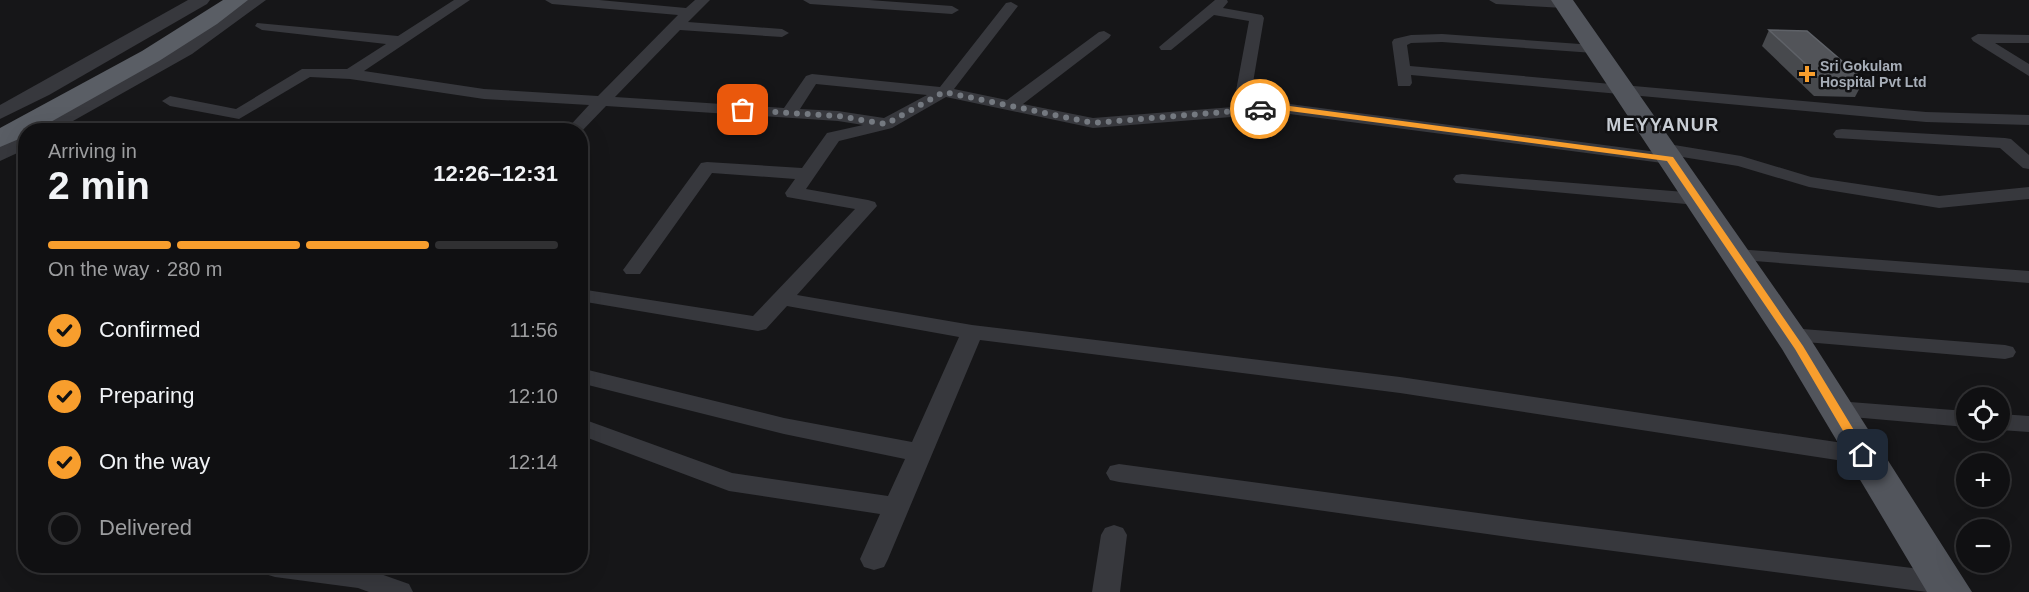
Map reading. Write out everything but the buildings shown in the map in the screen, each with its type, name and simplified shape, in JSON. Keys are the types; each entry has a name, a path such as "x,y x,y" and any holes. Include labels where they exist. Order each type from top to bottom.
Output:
{"highway":[{"path":"0,126 173,29 217,0"},
{"path":"30,123 180,38 237,0"},
{"path":"0,139 18,129"}],"main road":[{"path":"1563,2 1790,335 1947,587"}],"street":[{"path":"0,113 42,92 201,0"},
{"path":"55,123 185,50 257,0"},
{"path":"350,74 463,0"},
{"path":"552,0 689,12"},
{"path":"581,123 689,12 704,0"},
{"path":"810,0 952,10"},
{"path":"1166,47 1224,0"},
{"path":"1496,0 1563,2"},
{"path":"588,296 758,324 868,206 794,192 833,137 886,124 944,92 1011,6"},
{"path":"1212,10 1257,18 1240,111"},
{"path":"677,25 782,33"},
{"path":"262,26 401,40"},
{"path":"1010,106 1104,35"},
{"path":"1594,49 1442,38 1411,39 1399,42 1403,77 1621,87 1926,117 2029,120"},
{"path":"2029,39 1978,38 2029,71"},
{"path":"170,101 238,114 307,72 350,74 484,94 838,116 886,124"},
{"path":"789,113 812,79 944,92 1093,123 1282,108 1741,160 1809,182 1939,202 2029,193"},
{"path":"1842,134 2029,144"},
{"path":"2005,143 2029,164"},
{"path":"0,154 18,144"},
{"path":"633,270 708,167 807,174"},
{"path":"1462,179 1697,199"},
{"path":"1736,255 2029,277"},
{"path":"783,299 972,332 1400,385 1863,455"},
{"path":"874,559 972,332"},
{"path":"1790,335 2005,352"},
{"path":"588,377 784,426 921,453"},
{"path":"1837,409 1956,418"},
{"path":"2010,423 2029,424"},
{"path":"588,429 729,482 897,507"},
{"path":"1119,473 1947,587"},
{"path":"1106,592 1114,535"},
{"path":"326,573 362,578 399,592"}],"way so far":[{"path":"743,110 838,116 886,124 944,92 1093,123 1260,109"}],"place":[{"name":"Sri Gokulam Hospital Pvt Ltd","path":"1807,74"}],"district":[{"name":"MEYYANUR","path":"1663,125"}],"route":[{"path":"1260,109 1282,108 1670,159 1799,348 1863,455"}]}
